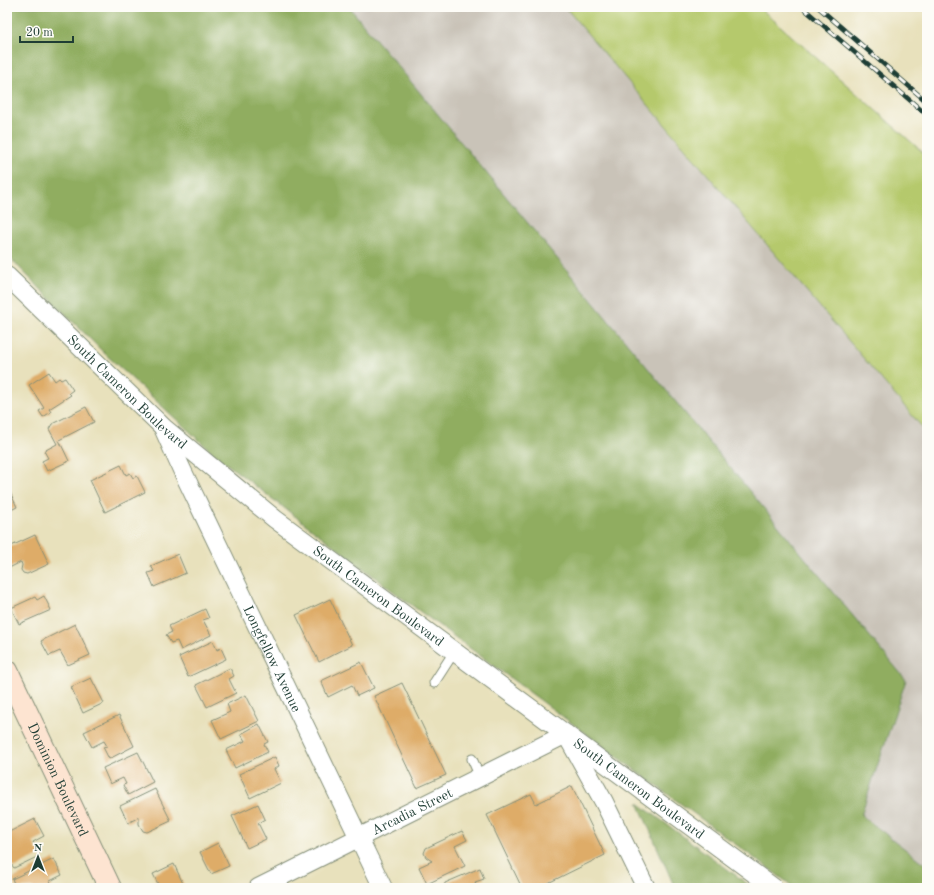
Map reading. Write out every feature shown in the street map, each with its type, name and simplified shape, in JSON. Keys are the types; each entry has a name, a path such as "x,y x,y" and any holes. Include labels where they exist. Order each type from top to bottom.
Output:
{"street":[{"name":"South Cameron Boulevard","path":"7,276 164,428 275,519 774,888"},
{"name":"Longfellow Avenue","path":"164,428 182,470 383,888"},
{"name":"Dominion Boulevard","path":"7,671 110,888"},
{"name":"Arcadia Street","path":"258,888 566,734"},
{"path":"566,734 604,802 646,888"}],"lane":[{"path":"434,683 454,652"},
{"path":"472,759 480,777"}],"shaded area":[{"path":"349,7 565,7 927,433 927,866 861,815 905,679"}],"green space":[{"path":"7,7 349,7 906,680 861,815 927,866 927,888 795,888 406,601 215,455 102,351 7,255"},
{"path":"565,7 759,7 927,156 927,433"},
{"path":"638,803 753,888 675,888"}],"building":[{"path":"49,372 55,381 59,378 61,380 65,378 73,390 69,393 71,395 49,409 51,412 43,417 39,411 44,408 29,385"},
{"path":"86,407 94,422 59,440 69,461 47,471 42,461 48,458 44,451 57,444 49,429 52,424"},
{"path":"121,465 126,475 130,473 133,478 137,476 145,492 105,512 90,480"},
{"path":"10,492 17,507 7,512 7,494"},
{"path":"35,535 49,564 27,574 23,573 21,570 21,562 9,568 7,563 7,548"},
{"path":"178,554 186,573 154,587 148,573 154,571 151,566"},
{"path":"44,596 51,610 19,624 11,608 35,597 37,600"},
{"path":"330,599 352,645 319,662 296,615"},
{"path":"205,609 209,618 203,620 211,635 181,650 177,641 171,643 166,635 172,632 169,626"},
{"path":"75,624 90,655 68,665 60,651 49,656 41,641"},
{"path":"213,641 217,650 221,648 226,659 188,677 179,657"},
{"path":"361,662 374,688 357,696 352,685 328,697 321,681"},
{"path":"230,668 234,676 229,679 236,693 207,707 196,685"},
{"path":"91,678 104,703 83,713 71,687"},
{"path":"402,683 446,775 417,788 374,696"},
{"path":"246,695 259,721 221,739 212,720 230,712 227,704"},
{"path":"119,715 134,746 109,759 103,747 107,746 104,741 92,747 84,732"},
{"path":"259,724 268,742 264,744 268,752 235,768 226,750 245,741 241,734"},
{"path":"138,752 153,782 128,795 123,785 126,784 123,778 110,784 103,768"},
{"path":"275,757 279,766 274,769 281,783 250,798 239,774"},
{"path":"572,786 605,855 538,888 522,888 487,815 531,794 536,804"},
{"path":"155,789 171,821 147,832 143,831 139,824 139,817 128,823 120,806"},
{"path":"258,804 265,819 258,823 266,839 247,848 232,816"},
{"path":"35,819 44,836 33,842 39,853 37,857 14,868 11,864 7,866 7,833"},
{"path":"462,831 467,840 455,846 465,866 427,884 419,867 432,861 426,857 424,853 426,848"},
{"path":"218,843 229,866 211,874 200,852"},
{"path":"54,859 62,875 50,881 52,888 16,888 12,879"},
{"path":"174,864 185,888 160,888 153,874"},
{"path":"480,868 484,879 475,882 477,888 444,888 445,883"}],"railway":[{"path":"802,7 927,115"},
{"path":"818,7 927,102"}]}
